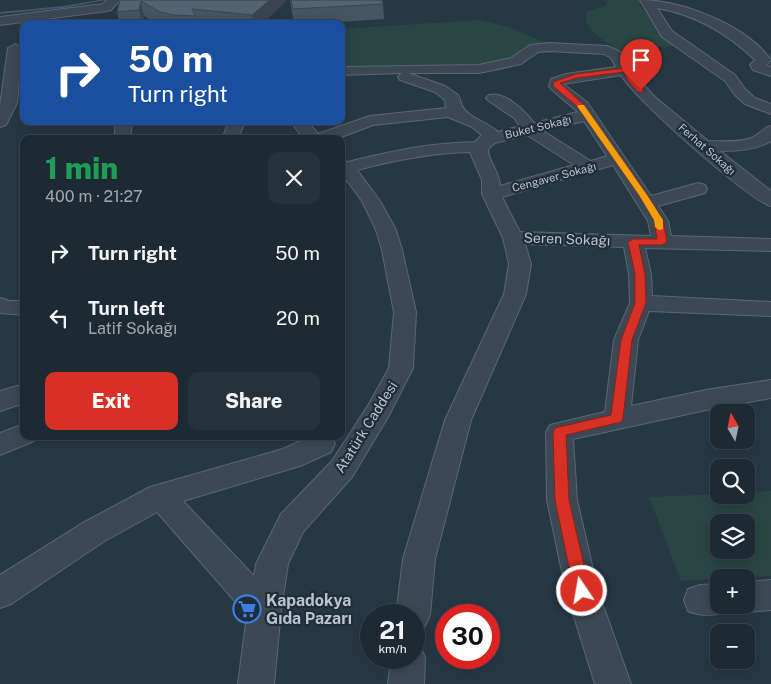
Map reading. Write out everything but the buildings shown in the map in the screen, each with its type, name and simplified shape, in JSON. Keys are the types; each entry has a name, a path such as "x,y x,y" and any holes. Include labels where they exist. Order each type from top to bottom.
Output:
{"street":[{"path":"647,1 690,11 720,24 743,40 764,60 757,65 758,67 771,72"},
{"path":"647,1 667,34 730,78 740,92 750,101 771,109"},
{"path":"0,21 109,10"},
{"path":"0,58 20,47"},
{"path":"0,122 9,103 20,47"},
{"name":"Ferhat Sokağı","path":"379,69 479,69 516,60 535,48 606,50 616,55 631,80 651,102 743,180 771,200"},
{"path":"345,71 379,69 440,89 453,98 453,106 462,116"},
{"path":"626,70 580,75 556,82 556,86 581,106 603,136 658,220 662,242"},
{"path":"494,98 520,115 531,130 588,167"},
{"path":"331,135 363,124 386,119 450,112 478,124 491,134 484,143 479,155 491,180 491,194 513,238 520,264 515,294 458,420 419,559 414,604"},
{"name":"Buket Sokağı","path":"345,166 404,153 484,143 587,115"},
{"path":"301,125 310,135"},
{"path":"704,146 758,142 767,138 771,130"},
{"name":"Cengaver Sokağı","path":"491,194 617,159"},
{"name":"Atatürk Caddesi","path":"256,684 264,610 272,564 292,523 342,469 379,410 401,368 404,312 392,250 386,230 371,201 355,178 345,168"},
{"path":"648,203 698,189"},
{"name":"Seren Sokağı","path":"513,238 771,245"},
{"path":"617,418 626,340 641,303 640,274 633,242"},
{"path":"641,303 771,309"},
{"path":"0,305 7,308 20,308"},
{"path":"613,684 582,591 562,500 559,432 617,418 771,388"},
{"path":"0,402 20,394"},
{"path":"0,444 20,436"},
{"path":"0,592 92,534 160,496 290,458 318,440 342,469"},
{"path":"160,496 264,610"},
{"path":"755,596 771,595"},
{"path":"406,684 407,669"}],"green space":[{"path":"603,0 639,0 642,8 677,46 618,50 591,29 586,17 587,11 605,6 607,2"},
{"path":"480,20 508,27 544,42 528,46 508,60 488,65 345,69 345,29"},
{"path":"771,491 771,576 755,577 755,569 710,569 710,579 681,581 649,497 710,494 710,504 755,504 755,492"}],"waterway":[{"path":"0,13 63,7 105,0"}],"slow traffic":[{"path":"581,106 643,195 658,220 659,227"}],"place":[{"name":"Kapadokya Gıda Pazarı","path":"247,609"}],"route":[{"path":"582,591 562,500 559,432 617,418 626,340 641,303 640,274 633,242 662,242 658,220 643,195 581,106 556,86 556,82 560,79 587,74 626,70 631,80 641,90"}]}
